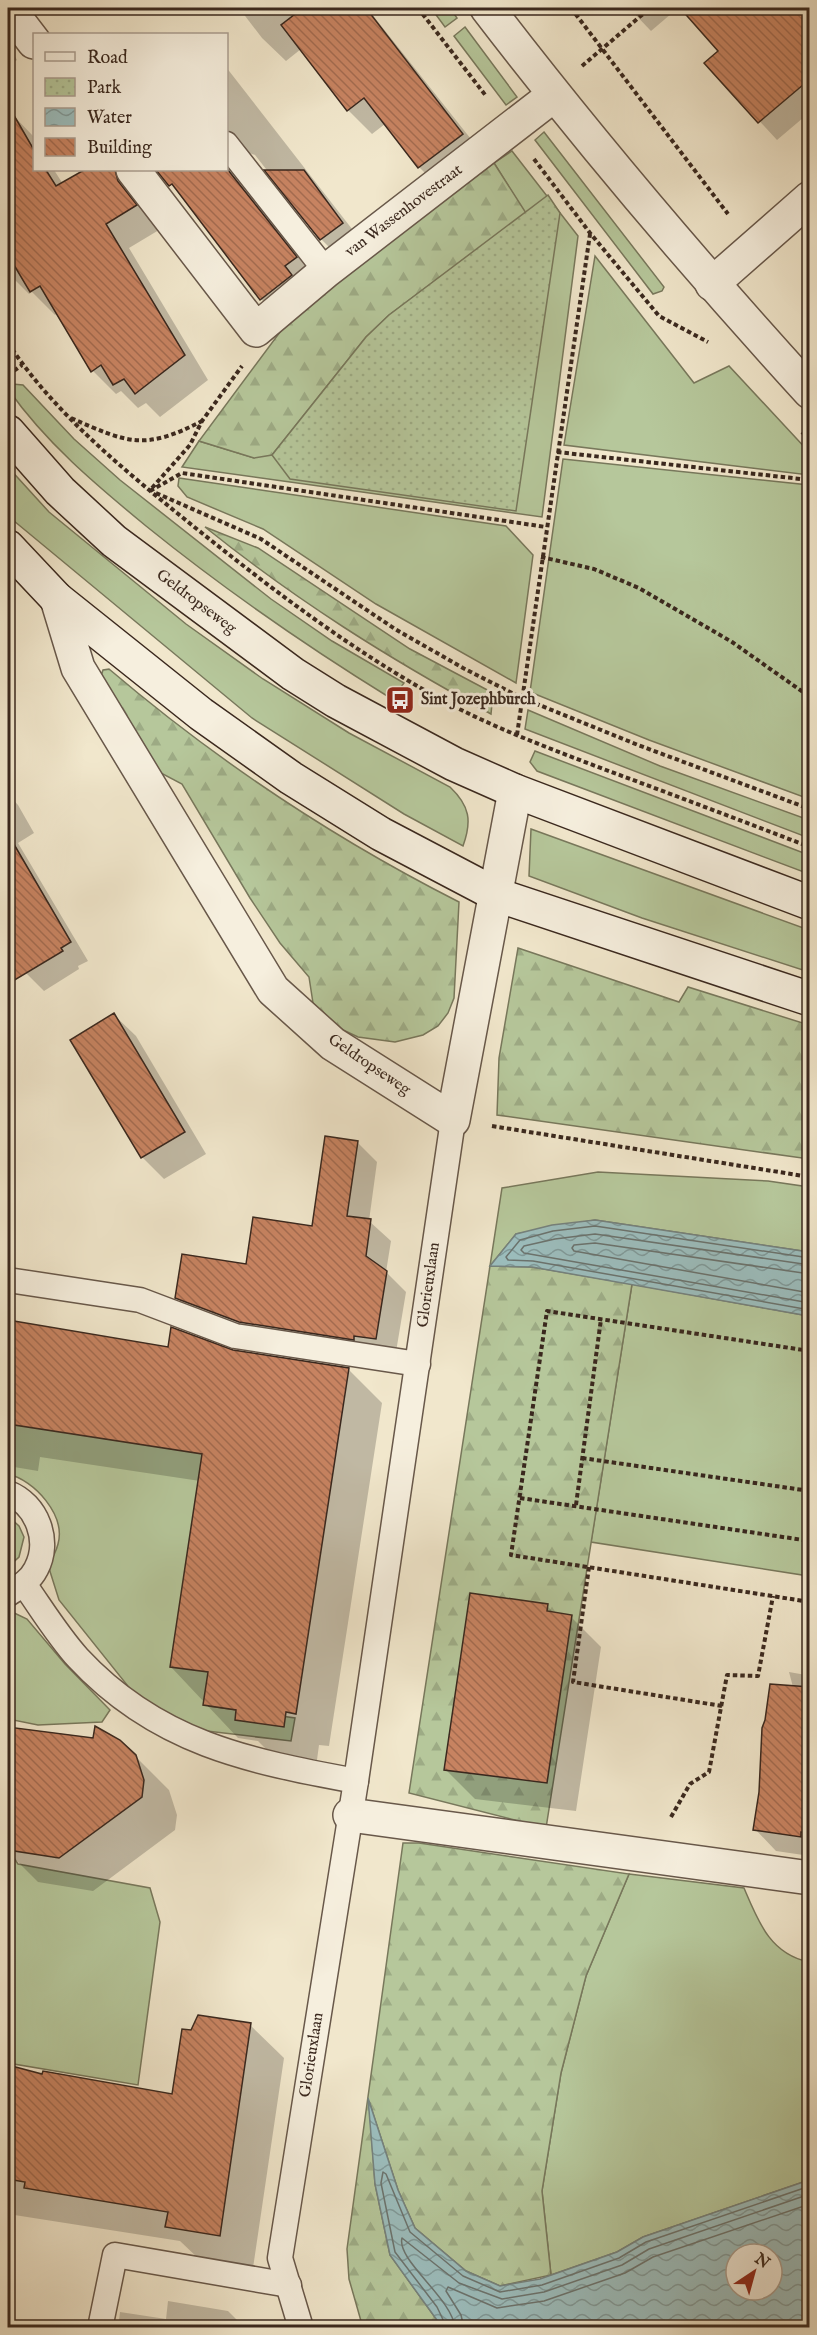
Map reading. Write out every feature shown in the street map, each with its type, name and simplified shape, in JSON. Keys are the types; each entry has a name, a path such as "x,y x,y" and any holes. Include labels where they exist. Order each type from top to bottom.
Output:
{"street":[{"path":"8,8 33,41"},
{"path":"487,8 553,94 712,284 810,392"},
{"name":"van Wassenhovestraat","path":"256,330 326,271 512,129 553,94"},
{"path":"134,171 256,330"},
{"path":"712,284 810,198"},
{"name":"Geldropseweg","path":"8,432 60,491 114,541 293,674 379,726 515,791 810,903"},
{"name":"Geldropseweg","path":"8,547 57,599 201,714 291,778 381,834 497,896 810,999"},
{"name":"Geldropseweg","path":"57,599 78,668 273,990 333,1044 453,1120"},
{"name":"Glorieuxlaan","path":"453,1120 515,791"},
{"path":"350,1815 810,1878"}],"lane":[{"path":"228,147 326,271"},
{"name":"Glorieuxlaan","path":"301,2328 280,2258 356,1781 453,1120"},
{"path":"8,1280 140,1300 235,1336 418,1364"},
{"path":"8,1493 28,1506 37,1520 42,1536 41,1554 36,1570 16,1589 77,1657 112,1691 151,1720 259,1763 356,1781"},
{"path":"100,2328 115,2255 289,2285"}],"path":[{"path":"418,8 590,233 659,316 715,345"},
{"path":"571,8 753,247"},
{"path":"553,94 650,8"},
{"path":"517,735 541,557 590,233"},
{"path":"150,491 190,445 201,422 250,355 256,330"},
{"path":"8,343 49,400 150,491 241,566 313,618 442,700 517,735 810,847"},
{"path":"8,375 22,365"},
{"path":"68,416 116,438 145,442 174,435 201,422"},
{"path":"794,423 810,440"},
{"path":"557,452 810,480"},
{"path":"150,491 182,473 546,527"},
{"path":"150,491 261,539 395,629 463,668 522,698 648,749 810,809"},
{"path":"541,557 594,569 639,588 732,642 810,698"},
{"path":"453,1120 810,1177"},
{"path":"810,1351 547,1311 511,1555 810,1602"},
{"path":"576,1506 601,1319"},
{"path":"582,1458 810,1491"},
{"path":"519,1498 808,1541 810,1519"},
{"path":"589,1567 573,1682 722,1706"},
{"path":"647,1856 690,1784 709,1772 728,1675 758,1676 773,1596"}],"green space":[{"path":"431,8 450,8 457,18 445,27"},
{"path":"465,27 517,97 506,105 454,36"},
{"path":"544,132 664,287 662,291 653,294 535,140"},
{"path":"512,151 578,236 542,517 182,467 199,441 254,458 525,213 494,163"},
{"path":"494,163 526,213 389,315 366,337 272,455 254,458 199,441 283,328 331,285"},
{"path":"548,195 560,213 516,511 290,479 272,455 366,337 389,315"},
{"path":"595,256 694,383 729,366 809,452 809,475 564,445"},
{"path":"8,385 23,385 74,439 120,480 271,599 332,641 404,683 392,699 266,616 205,572 127,510 72,462 38,427 8,389"},
{"path":"563,459 809,485 809,799 649,740 530,692"},
{"path":"8,467 49,512 186,624 263,679 349,733 450,787 462,801 467,814 468,829 463,846 404,814 252,718 8,516"},
{"path":"179,478 506,526 533,555 516,683 376,604 263,529 187,497 178,486"},
{"path":"205,527 258,548 410,649 493,693 491,714 416,672 344,627 274,580"},
{"path":"109,669 192,735 277,796 366,852 459,902 454,998 448,1013 438,1026 423,1035 395,1042 358,1037 341,1029 313,1003 309,977 280,943 250,898 182,784 159,772 101,676 103,670"},
{"path":"528,710 660,766 809,820 809,838 525,729"},
{"path":"535,751 809,855 809,874 537,771 530,762"},
{"path":"531,829 809,930 809,972 642,918 529,876"},
{"path":"518,948 679,1002 688,987 809,1025 809,1159 497,1115 499,1058"},
{"path":"598,1172 768,1181 809,1187 809,1252 595,1220 516,1234 490,1266 502,1188"},
{"path":"490,1266 532,1267 632,1284 546,1828 409,1793"},
{"path":"632,1284 809,1316 809,1576 591,1542"},
{"path":"15,1416 211,1450 214,1665 209,1706 295,1718 291,1741 181,1728 143,1705 59,1600 48,1565 58,1544 59,1533 53,1511 46,1500 28,1483 8,1474 8,1429"},
{"path":"8,1516 19,1526 24,1537 19,1557 8,1567"},
{"path":"8,1610 27,1619 65,1664 110,1710 102,1722 38,1725 8,1719"},
{"path":"403,1843 419,1843 629,1874 586,1976 561,2073 542,2191 551,2275 500,2286 466,2271 415,2228 398,2190 369,2101 375,2184 390,2255 442,2327 363,2328 349,2279 347,2249"},
{"path":"8,1849 18,1864 150,1888 160,1922 138,2085 8,2063"},
{"path":"629,1874 744,1888 760,1924 775,1944 784,1952 809,1962 809,2180 643,2237 617,2252 551,2275 542,2191 561,2073 586,1976"}],"water":[{"path":"595,1220 809,1252 809,1316 532,1267 490,1266 516,1234 552,1225"},
{"path":"368,2098 398,2190 415,2228 466,2271 500,2286 540,2279 617,2252 643,2237 809,2180 809,2327 442,2327 390,2255 375,2184"}],"building":[{"path":"303,8 366,8 463,134 418,168 364,98 347,111 281,25"},
{"path":"680,8 810,8 810,79 758,123 704,63 718,51"},
{"path":"8,105 33,148 33,171 47,171 56,186 82,171 115,171 118,181 137,205 106,224 185,355 135,394 124,379 113,385 101,365 91,372 40,286 30,292 8,255"},
{"path":"228,170 297,257 285,266 292,275 260,300 172,184 169,186 157,171"},
{"path":"264,170 304,170 343,223 320,240"},
{"path":"8,834 71,942 61,948 63,951 8,984"},
{"path":"114,1013 185,1132 141,1158 70,1040"},
{"path":"325,1136 358,1141 347,1216 371,1219 366,1256 387,1271 376,1339 354,1336 354,1340 239,1322 175,1298 182,1254 246,1264 253,1217 312,1226"},
{"path":"8,1320 168,1347 171,1327 233,1350 349,1368 296,1714 286,1712 284,1727 235,1720 236,1710 203,1705 208,1672 170,1667 202,1454 8,1424"},
{"path":"470,1593 548,1604 547,1611 572,1615 547,1783 444,1770"},
{"path":"770,1684 810,1687 810,1833 801,1832 801,1837 753,1830 759,1792 762,1728"},
{"path":"95,1726 120,1740 136,1755 144,1780 142,1797 59,1858 8,1850 8,1727 93,1738"},
{"path":"198,2015 251,2023 220,2236 165,2227 168,2212 24,2188 25,2182 8,2179 8,2065 42,2074 43,2071 172,2094 182,2029 191,2030"}],"place":[{"name":"Sint Jozephburch","path":"400,700"}]}
